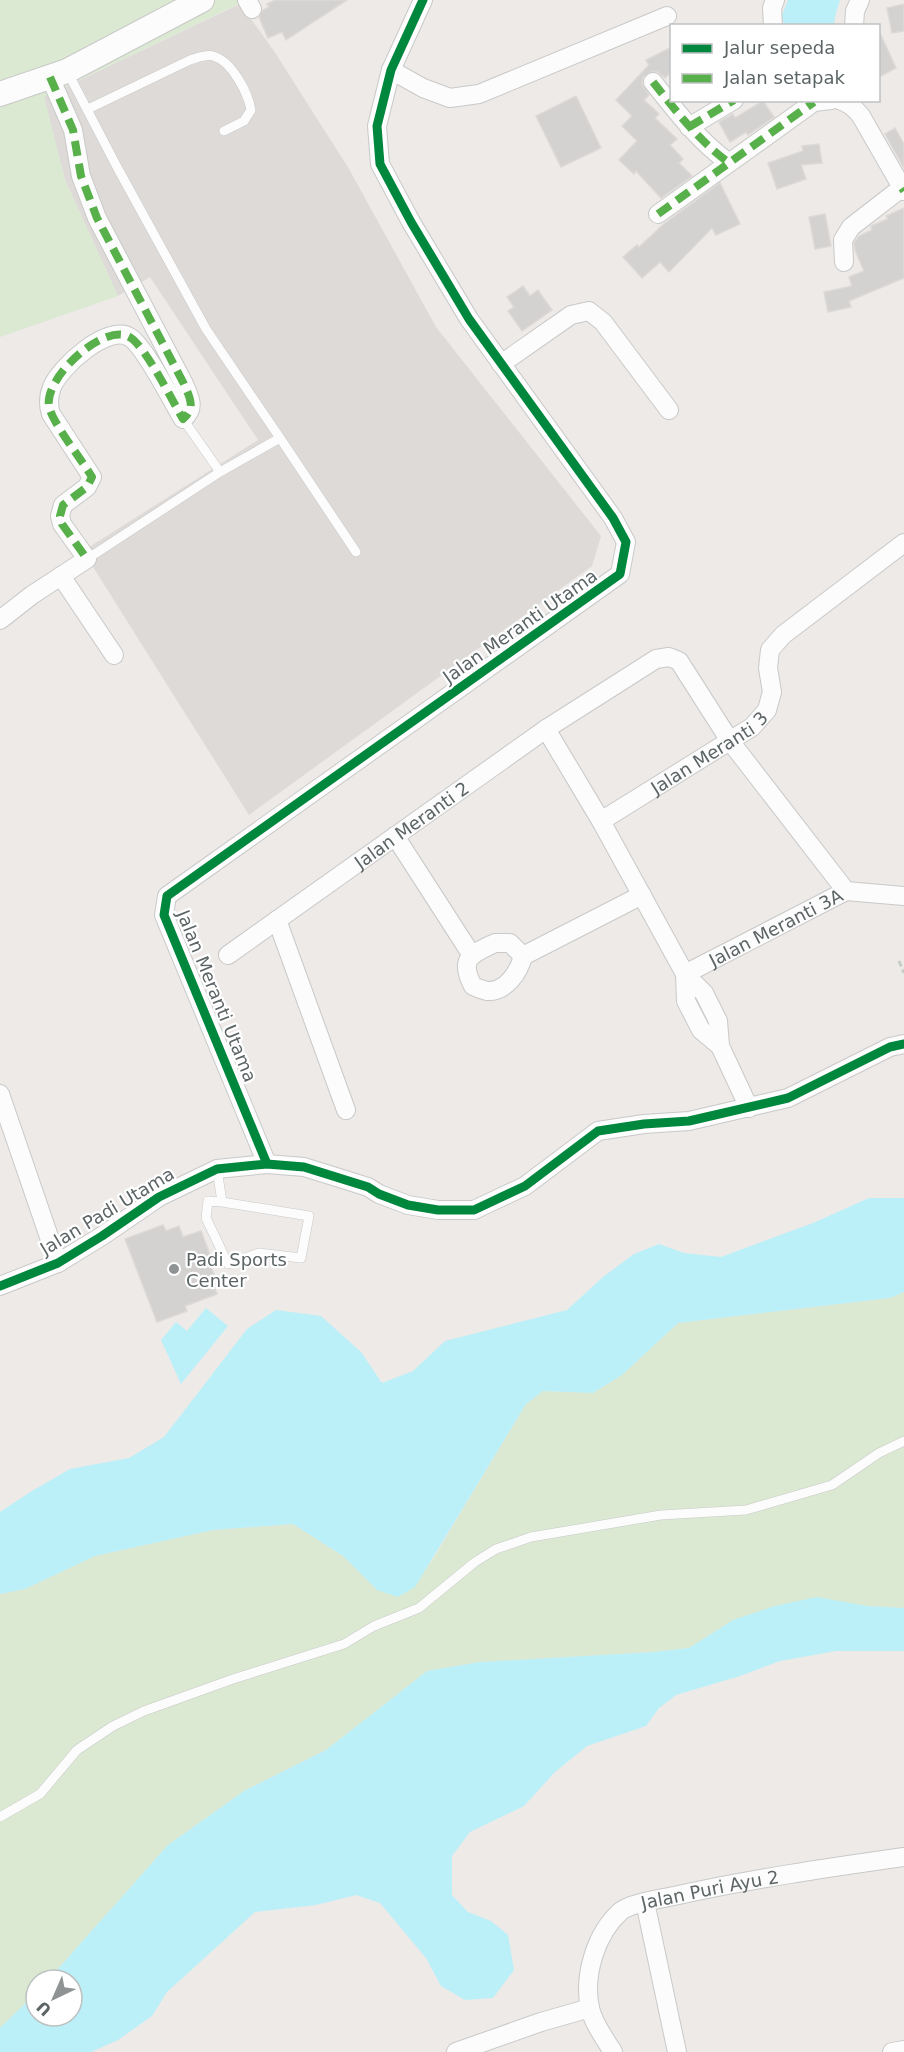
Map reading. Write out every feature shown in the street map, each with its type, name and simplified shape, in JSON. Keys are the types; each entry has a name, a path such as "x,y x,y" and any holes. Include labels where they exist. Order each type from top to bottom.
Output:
{"main road":[{"path":"0,94 59,74 202,0"}],"street":[{"name":"Jalan Meranti Utama","path":"267,1164 164,915 167,896 620,574 626,542 613,518 469,319 411,222 380,164 377,126 391,70 423,0"},
{"path":"773,24 772,8 775,0"},
{"path":"854,24 855,10 860,0"},
{"path":"391,70 423,88 450,98 479,94 667,16"},
{"path":"0,620 32,595 87,559 62,524 60,516 63,505 87,487 92,477 51,414 48,397 66,365 90,346 118,334 130,336 140,346 183,419 191,411 191,400 97,218 81,176 73,130 59,74"},
{"path":"653,82 689,127 728,162"},
{"path":"689,127 731,102"},
{"path":"658,214 728,162 818,102"},
{"path":"844,262 843,240 851,226 903,188 850,103"},
{"path":"501,363 571,315 589,311 603,322 669,410"},
{"name":"Jalan Meranti 3","path":"601,821 752,727 767,710 772,692 768,668 770,650 783,635 904,543"},
{"path":"61,576 114,655"},
{"name":"Jalan Meranti 2","path":"228,955 546,729 656,659 669,657 679,661 730,741 846,891"},
{"path":"546,729 601,821 685,974 704,993 718,1021 720,1046 749,1108"},
{"path":"395,836 471,954"},
{"name":"Jalan Meranti 3A","path":"685,974 846,891 904,896"},
{"path":"523,956 510,943 495,942 471,954 467,963 467,975 473,986 489,991 505,986 520,969 523,956 642,895"},
{"path":"277,920 346,1110"},
{"name":"Jalan Padi Utama","path":"0,1286 58,1263 159,1197 217,1169 267,1164 304,1167 369,1187 379,1194 408,1205 438,1210 474,1210 525,1186 598,1131 644,1124 689,1121 788,1098 890,1047 904,1044"},
{"path":"0,1094 5,1125 58,1263"},
{"name":"Jalan Puri Ayu 2","path":"590,2008 589,1977 601,1935 622,1910 645,1902 735,1882 904,1857"},
{"path":"645,1902 677,2052"},
{"path":"456,2052 541,2022 590,2008 600,2032 613,2052"},
{"path":"892,2052 904,2050"}],"lane":[{"path":"88,109 189,60 213,56 232,70 249,103 250,110 244,121 224,131"},
{"path":"59,74 88,109 206,329 356,552"},
{"path":"183,419 220,472"},
{"path":"87,559 220,472 280,438"},
{"path":"217,1169 222,1202"},
{"path":"208,1201 222,1202 309,1216 302,1258 259,1253 228,1264 206,1218 208,1201"},
{"path":"0,1817 40,1794 77,1750 113,1726 144,1711 233,1679 344,1644 374,1626 419,1608 474,1562 496,1549 531,1538 661,1515 746,1510 831,1485 879,1453 904,1441"}],"path":[{"path":"899,961 904,973"}],"shaded area":[{"path":"240,4 274,51 349,169 436,327 601,536 592,566 249,815 83,551 258,440 150,277 118,296 65,180 44,97"}],"green space":[{"path":"0,0 247,0 44,97 65,180 118,296 0,337"},
{"path":"904,1292 904,1608 867,1606 733,1620 689,1648 480,1662 427,1671 326,1750 244,1791 168,1845 59,1968 24,1968 24,2005 0,2028 0,1594 25,1589 95,1556 213,1530 293,1524 343,1556 377,1590 431,1562 526,1404 543,1391 593,1393 622,1375 678,1323 890,1298"}],"water":[{"path":"788,0 840,0 834,24 784,24 782,15"},
{"path":"869,1198 904,1198 904,1292 890,1298 678,1323 622,1375 593,1393 543,1391 526,1404 415,1587 398,1597 377,1590 343,1556 293,1524 213,1530 95,1556 25,1589 0,1594 0,1512 70,1469 129,1458 164,1437 247,1329 276,1310 321,1316 361,1352 382,1383 413,1371 445,1341 567,1310 603,1277 634,1254 659,1244 684,1253 721,1257 813,1223"},
{"path":"206,1308 228,1326 181,1384 161,1340 176,1322 187,1331"},
{"path":"817,1597 867,1606 904,1608 904,1651 836,1651 780,1661 740,1676 676,1695 659,1708 646,1726 587,1746 555,1772 524,1806 470,1832 452,1856 452,1895 468,1912 491,1921 508,1935 514,1970 493,1998 465,2000 441,1986 426,1958 380,1903 356,1895 316,1905 255,1912 167,1992 152,2016 118,2040 91,2052 0,2052 0,2028 24,2005 24,2028 84,2028 84,1968 59,1968 168,1845 244,1791 326,1750 427,1671 480,1662 689,1648 733,1620 775,1606"}],"building":[{"path":"275,0 347,0 286,40 282,32 268,38 259,17 263,10 269,7 267,4"},
{"path":"904,4 904,31 892,33 887,8"},
{"path":"880,33 896,68 880,76"},
{"path":"670,48 670,73 665,78 658,72 652,71 643,77 642,84 649,95 644,100 659,114 655,118 677,139 670,145 683,159 679,163 692,176 661,198 636,171 634,174 619,160 637,141 622,126 632,116 616,100 649,65 646,60"},
{"path":"576,96 601,148 561,167 536,116"},
{"path":"761,102 774,117 748,135 746,132 730,142 719,122 733,114 735,118"},
{"path":"895,128 904,144 904,168 885,134"},
{"path":"819,144 822,163 801,165 806,179 777,189 768,163 803,151 802,146"},
{"path":"720,183 740,224 716,235 712,228 669,272 660,262 642,278 623,257"},
{"path":"904,208 904,278 849,301 851,307 828,312 824,292 852,286 849,277 864,271 854,243 859,236 872,230 871,226 888,219 886,216"},
{"path":"825,214 831,246 815,249 809,217"},
{"path":"523,286 530,296 538,290 552,310 522,331 508,311 514,307 507,297"},
{"name":"Padi Sports Center","path":"163,1225 166,1231 179,1226 183,1237 201,1231 212,1260 209,1261 215,1277 211,1278 217,1294 185,1306 187,1311 157,1322 125,1239"}],"marked path":[{"path":"50,77 73,130 81,176 97,218 184,384 191,403 183,419 144,352 131,338 120,335 107,337 79,354 56,381 50,394 51,413 92,477 87,487 63,505 60,516 62,524 87,559"},
{"path":"653,82 697,135 728,162"},
{"path":"689,127 731,102"},
{"path":"658,214 814,102"}],"cycle path":[{"path":"267,1164 164,915 167,896 620,574 626,542 613,518 469,319 411,222 380,164 377,126 391,70 423,0"},
{"path":"0,1286 58,1263 159,1197 217,1169 267,1164 304,1167 368,1187 379,1194 408,1205 438,1210 474,1210 525,1186 598,1131 644,1124 689,1121 788,1098 890,1047 904,1044"}],"place":[{"name":"Padi Sports Center","path":"174,1269"}]}
